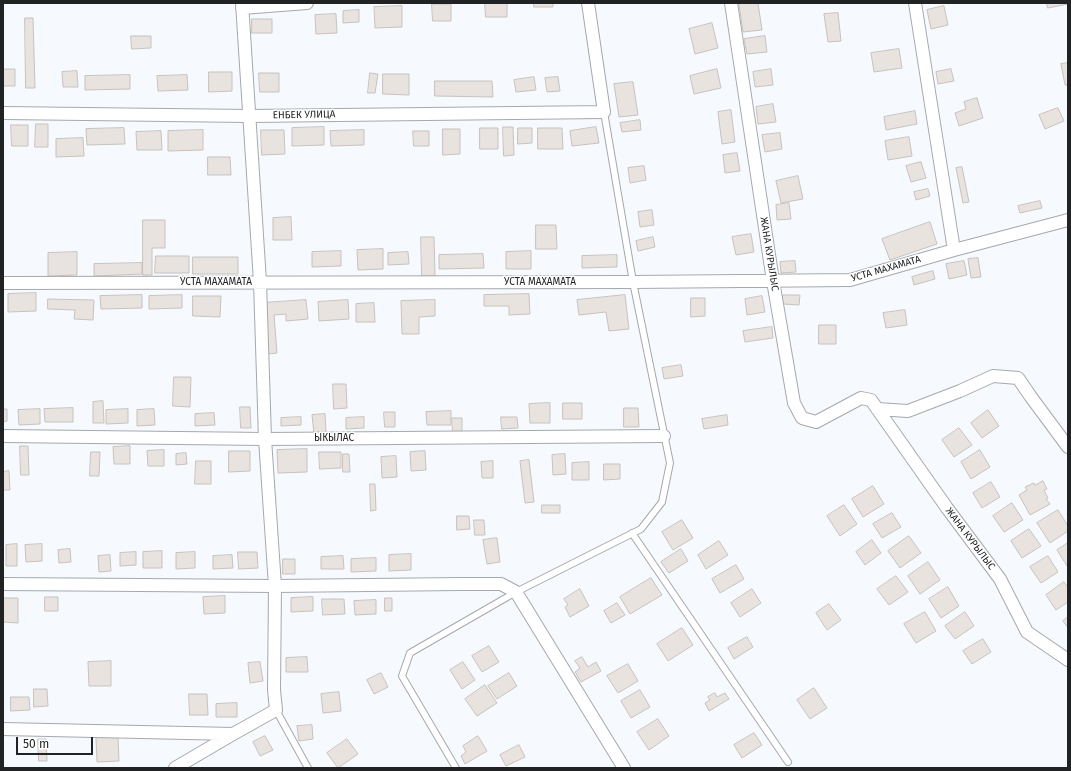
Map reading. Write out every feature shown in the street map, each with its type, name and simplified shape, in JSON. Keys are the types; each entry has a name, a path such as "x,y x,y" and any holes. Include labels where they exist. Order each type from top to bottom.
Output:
{"street":[{"path":"175,768 276,710 274,690 276,586 265,439 260,282 242,5 307,3"},
{"path":"588,3 604,112"},
{"name":"ЖАНА КУРЫЛЫС","path":"731,3 773,281 794,403 802,418 816,422 861,398 871,400 947,508 1000,579 1027,632 1068,660"},
{"path":"915,3 954,250"},
{"name":"ЕНБЕК УЛИЦА","path":"3,113 249,116 604,112"},
{"name":"УСТА МАХАМАТА","path":"3,283 633,282 850,280 954,250 1068,220"},
{"path":"877,409 908,411 960,391 993,376 1018,378 1068,447"},
{"name":"ЫКЫЛАС","path":"3,436 265,439 664,436"},
{"path":"3,584 276,586 501,584 516,592 624,768"},
{"path":"3,729 233,734"}],"lane":[{"path":"456,768 402,676 410,653 516,592 641,529 662,502 670,463 633,282 604,112"},
{"path":"632,533 788,762"},
{"path":"276,710 308,768"}],"building":[{"path":"485,3 507,3 507,17 486,17"},
{"path":"534,3 553,3 553,7 534,7"},
{"path":"758,3 762,30 743,32 739,4"},
{"path":"1047,3 1068,3 1068,4 1048,8"},
{"path":"432,4 451,4 451,21 433,21"},
{"path":"402,6 402,27 375,28 374,7"},
{"path":"944,6 948,25 931,29 927,10"},
{"path":"359,10 359,22 343,23 343,11"},
{"path":"838,13 841,41 828,42 824,14"},
{"path":"336,14 337,33 316,34 315,15"},
{"path":"25,18 33,18 35,88 26,88"},
{"path":"252,19 272,19 272,33 252,33"},
{"path":"712,23 718,48 695,54 689,29"},
{"path":"131,36 151,36 151,48 132,49"},
{"path":"765,36 767,52 747,54 744,39"},
{"path":"899,49 902,68 874,72 871,53"},
{"path":"1068,63 1068,85 1065,85 1061,64"},
{"path":"3,69 15,69 15,86 3,86"},
{"path":"717,69 721,88 694,94 690,76"},
{"path":"771,69 773,85 755,87 753,72"},
{"path":"951,69 954,81 938,84 936,72"},
{"path":"77,71 78,87 63,87 62,72"},
{"path":"209,72 232,72 232,91 209,92"},
{"path":"259,73 279,73 279,92 260,92"},
{"path":"370,73 378,74 375,93 368,93"},
{"path":"383,74 409,74 409,95 383,94"},
{"path":"130,75 130,89 85,90 85,76"},
{"path":"187,75 188,90 158,91 157,76"},
{"path":"534,77 536,90 516,92 514,80"},
{"path":"558,77 560,91 547,92 545,78"},
{"path":"435,81 492,81 493,97 435,96"},
{"path":"633,82 638,115 619,117 614,84"},
{"path":"977,98 983,118 959,126 955,113 966,109 964,102"},
{"path":"773,104 776,122 758,124 756,107"},
{"path":"1058,108 1064,121 1045,129 1039,115"},
{"path":"731,110 735,142 722,144 718,112"},
{"path":"915,111 917,124 886,130 884,117"},
{"path":"640,120 641,130 622,132 620,123"},
{"path":"36,124 48,124 48,147 35,147"},
{"path":"11,125 28,125 28,146 12,146"},
{"path":"324,127 324,145 292,146 292,128"},
{"path":"503,127 513,127 514,155 504,156"},
{"path":"596,127 599,143 572,146 570,131"},
{"path":"124,128 125,144 87,145 86,129"},
{"path":"480,128 498,128 498,149 480,149"},
{"path":"518,128 532,128 532,143 518,144"},
{"path":"538,128 562,128 563,149 538,149"},
{"path":"443,129 460,129 460,154 443,155"},
{"path":"203,130 203,150 168,151 168,131"},
{"path":"261,130 284,130 285,154 262,155"},
{"path":"364,130 364,145 331,146 330,131"},
{"path":"161,131 162,150 137,150 136,132"},
{"path":"413,131 429,131 429,146 414,146"},
{"path":"780,133 782,149 765,152 762,135"},
{"path":"909,137 912,156 888,160 885,141"},
{"path":"83,138 84,156 56,157 56,139"},
{"path":"737,153 740,171 725,173 723,155"},
{"path":"208,157 230,157 231,175 208,175"},
{"path":"921,162 926,178 911,182 906,166"},
{"path":"644,166 646,180 630,183 628,168"},
{"path":"962,167 969,202 963,203 956,168"},
{"path":"798,176 803,199 781,203 776,181"},
{"path":"928,189 930,196 916,200 914,192"},
{"path":"1040,201 1042,208 1020,213 1018,206"},
{"path":"789,203 791,219 777,220 776,205"},
{"path":"652,210 654,225 640,227 638,212"},
{"path":"291,217 292,240 273,240 273,218"},
{"path":"143,220 165,220 165,248 152,248 152,275 143,275"},
{"path":"930,222 937,244 890,260 882,239"},
{"path":"536,225 556,225 557,249 536,249"},
{"path":"751,234 754,252 736,255 732,237"},
{"path":"421,237 434,237 435,276 422,276"},
{"path":"653,237 655,247 638,251 636,241"},
{"path":"383,249 383,269 358,270 357,250"},
{"path":"341,251 341,266 312,267 312,252"},
{"path":"531,251 531,269 506,269 506,252"},
{"path":"77,252 77,275 48,276 48,253"},
{"path":"408,252 409,264 388,265 388,253"},
{"path":"483,254 484,268 439,269 439,255"},
{"path":"617,255 617,267 582,268 582,256"},
{"path":"156,256 189,256 189,273 155,273"},
{"path":"193,257 238,257 238,274 193,274"},
{"path":"978,258 981,277 971,278 968,259"},
{"path":"795,261 796,272 781,273 780,262"},
{"path":"964,261 967,275 949,279 946,264"},
{"path":"142,263 142,274 94,276 94,264"},
{"path":"933,271 935,279 914,285 912,277"},
{"path":"36,293 36,311 8,312 8,294"},
{"path":"529,294 530,314 509,315 509,306 484,306 484,295"},
{"path":"142,295 142,308 101,309 100,296"},
{"path":"182,295 182,308 149,309 149,296"},
{"path":"625,295 629,329 609,331 606,312 579,315 577,300"},
{"path":"783,295 800,295 799,305 783,304"},
{"path":"193,296 221,296 220,317 193,316"},
{"path":"762,296 765,312 747,315 745,299"},
{"path":"691,298 705,298 705,316 691,317"},
{"path":"48,299 94,300 93,320 74,319 75,310 48,309"},
{"path":"306,300 308,319 286,321 286,314 274,315 277,353 268,354 263,303"},
{"path":"348,300 349,319 319,321 318,302"},
{"path":"435,300 435,316 419,317 419,334 402,334 401,301"},
{"path":"374,303 375,322 356,322 356,304"},
{"path":"905,310 907,325 886,328 883,313"},
{"path":"819,325 836,325 836,344 819,344"},
{"path":"772,327 773,338 745,342 743,331"},
{"path":"681,365 683,376 664,379 662,368"},
{"path":"174,377 191,377 190,407 173,406"},
{"path":"333,384 346,384 347,408 334,409"},
{"path":"103,401 104,423 93,423 93,402"},
{"path":"550,403 550,423 530,423 529,404"},
{"path":"563,403 582,403 582,419 563,419"},
{"path":"240,407 250,407 251,428 241,428"},
{"path":"73,408 73,422 45,422 44,409"},
{"path":"624,408 638,408 639,427 624,427"},
{"path":"3,409 7,409 7,421 3,422"},
{"path":"40,409 40,424 19,425 18,410"},
{"path":"128,409 128,423 106,424 106,410"},
{"path":"154,409 155,425 137,426 137,410"},
{"path":"988,410 999,426 982,438 971,423"},
{"path":"451,411 451,425 427,425 426,412"},
{"path":"384,412 395,412 395,427 385,427"},
{"path":"214,413 215,425 195,426 195,414"},
{"path":"325,414 326,432 314,434 312,415"},
{"path":"727,415 728,425 704,429 702,419"},
{"path":"301,417 301,425 281,426 281,418"},
{"path":"364,417 364,428 346,429 346,418"},
{"path":"501,417 517,417 518,428 502,429"},
{"path":"452,418 462,418 462,432 453,432"},
{"path":"959,428 972,445 954,457 942,440"},
{"path":"20,446 28,446 29,475 21,475"},
{"path":"130,446 130,464 114,464 113,447"},
{"path":"307,449 307,472 278,473 277,450"},
{"path":"164,450 164,466 148,466 147,451"},
{"path":"980,450 990,467 971,479 961,462"},
{"path":"229,451 250,451 250,471 229,472"},
{"path":"425,451 426,470 411,471 410,452"},
{"path":"91,452 100,452 99,476 90,476"},
{"path":"319,452 341,452 341,468 320,469"},
{"path":"186,453 187,464 176,465 176,454"},
{"path":"343,454 349,454 350,472 343,472"},
{"path":"565,454 566,474 553,475 552,455"},
{"path":"396,456 397,477 382,478 381,457"},
{"path":"529,460 534,502 525,503 520,461"},
{"path":"196,461 211,461 211,484 195,484"},
{"path":"493,461 493,478 482,478 481,462"},
{"path":"589,462 589,480 572,480 572,463"},
{"path":"604,464 620,464 620,479 604,480"},
{"path":"9,471 10,490 3,490 3,472"},
{"path":"1043,481 1047,489 1044,490 1048,498 1046,499 1050,504 1030,515 1019,495 1027,490 1025,487 1034,483 1035,485"},
{"path":"991,482 1000,497 982,508 973,493"},
{"path":"370,484 375,484 376,510 371,511"},
{"path":"873,486 884,504 863,517 852,499"},
{"path":"1012,503 1023,520 1004,532 993,516"},
{"path":"542,505 560,505 560,513 542,513"},
{"path":"844,505 857,524 840,536 827,516"},
{"path":"1058,510 1068,526 1068,531 1050,543 1037,523"},
{"path":"892,513 901,527 882,538 873,524"},
{"path":"457,516 469,516 470,529 457,530"},
{"path":"474,520 484,520 485,535 475,535"},
{"path":"682,520 693,538 673,550 662,532"},
{"path":"1029,529 1041,546 1022,558 1011,541"},
{"path":"909,536 921,553 900,568 888,551"},
{"path":"497,538 500,562 487,564 483,540"},
{"path":"872,540 881,553 865,565 856,552"},
{"path":"719,541 728,555 706,569 698,555"},
{"path":"1068,543 1068,566 1067,566 1057,550"},
{"path":"17,544 17,566 6,566 6,545"},
{"path":"42,544 42,561 26,562 25,545"},
{"path":"70,549 71,562 59,563 58,550"},
{"path":"681,549 688,561 669,573 661,562"},
{"path":"162,551 162,568 143,568 143,552"},
{"path":"136,552 136,565 120,566 120,553"},
{"path":"195,552 195,568 176,569 176,553"},
{"path":"238,552 257,552 258,568 239,569"},
{"path":"411,554 411,570 389,571 389,555"},
{"path":"110,555 111,571 99,572 98,556"},
{"path":"232,555 233,568 213,569 213,556"},
{"path":"343,556 344,569 321,569 321,557"},
{"path":"1048,556 1058,572 1041,583 1030,567"},
{"path":"376,558 376,571 351,572 351,559"},
{"path":"283,559 295,559 295,574 283,574"},
{"path":"928,562 940,580 920,594 908,576"},
{"path":"736,565 744,579 720,593 712,579"},
{"path":"896,576 908,592 889,605 877,589"},
{"path":"651,578 662,595 630,614 620,597"},
{"path":"1064,582 1068,587 1068,602 1056,610 1046,595"},
{"path":"948,587 959,606 941,618 929,599"},
{"path":"580,589 589,606 570,617 565,607 568,605 564,599"},
{"path":"752,589 761,603 740,617 731,603"},
{"path":"225,596 225,613 204,614 203,597"},
{"path":"45,597 58,597 58,611 45,611"},
{"path":"313,597 313,611 291,612 291,598"},
{"path":"3,598 18,598 18,623 3,622"},
{"path":"385,598 392,598 392,611 385,611"},
{"path":"322,599 344,599 345,614 323,615"},
{"path":"376,600 376,614 355,615 354,601"},
{"path":"617,603 625,615 611,623 604,611"},
{"path":"829,604 841,620 827,630 816,613"},
{"path":"925,612 936,631 916,643 904,624"},
{"path":"965,612 974,626 955,639 945,626"},
{"path":"1068,617 1068,628 1063,621"},
{"path":"682,628 693,645 668,661 657,644"},
{"path":"747,637 753,647 734,659 728,648"},
{"path":"983,639 991,652 972,664 963,651"},
{"path":"489,646 499,662 482,672 472,656"},
{"path":"307,657 308,672 286,672 286,658"},
{"path":"582,657 588,667 596,662 601,671 581,682 575,672 580,668 575,661"},
{"path":"111,661 111,686 89,686 88,662"},
{"path":"260,662 263,681 250,683 248,663"},
{"path":"463,662 475,680 462,689 450,670"},
{"path":"628,664 638,681 618,693 607,676"},
{"path":"381,673 388,687 374,694 367,680"},
{"path":"509,673 517,686 497,699 488,686"},
{"path":"485,685 497,703 477,716 465,699"},
{"path":"814,688 827,708 810,719 797,700"},
{"path":"34,689 47,689 48,706 34,707"},
{"path":"640,690 650,707 631,718 621,701"},
{"path":"339,692 341,711 323,713 321,694"},
{"path":"715,693 717,697 725,693 729,699 709,711 705,703 710,700 708,697"},
{"path":"189,694 207,694 208,715 190,715"},
{"path":"11,697 29,697 30,710 11,711"},
{"path":"237,703 237,717 216,717 216,704"},
{"path":"658,719 669,736 649,750 637,732"},
{"path":"312,725 313,739 299,741 297,726"},
{"path":"754,733 762,745 742,758 734,745"},
{"path":"265,736 273,750 260,756 253,742"},
{"path":"478,736 487,751 465,764 461,756 466,752 463,746"},
{"path":"118,737 119,761 97,762 96,738"},
{"path":"38,739 46,739 47,761 39,761"},
{"path":"347,739 358,754 338,768 327,753"},
{"path":"519,745 525,757 506,766 500,755"}]}
